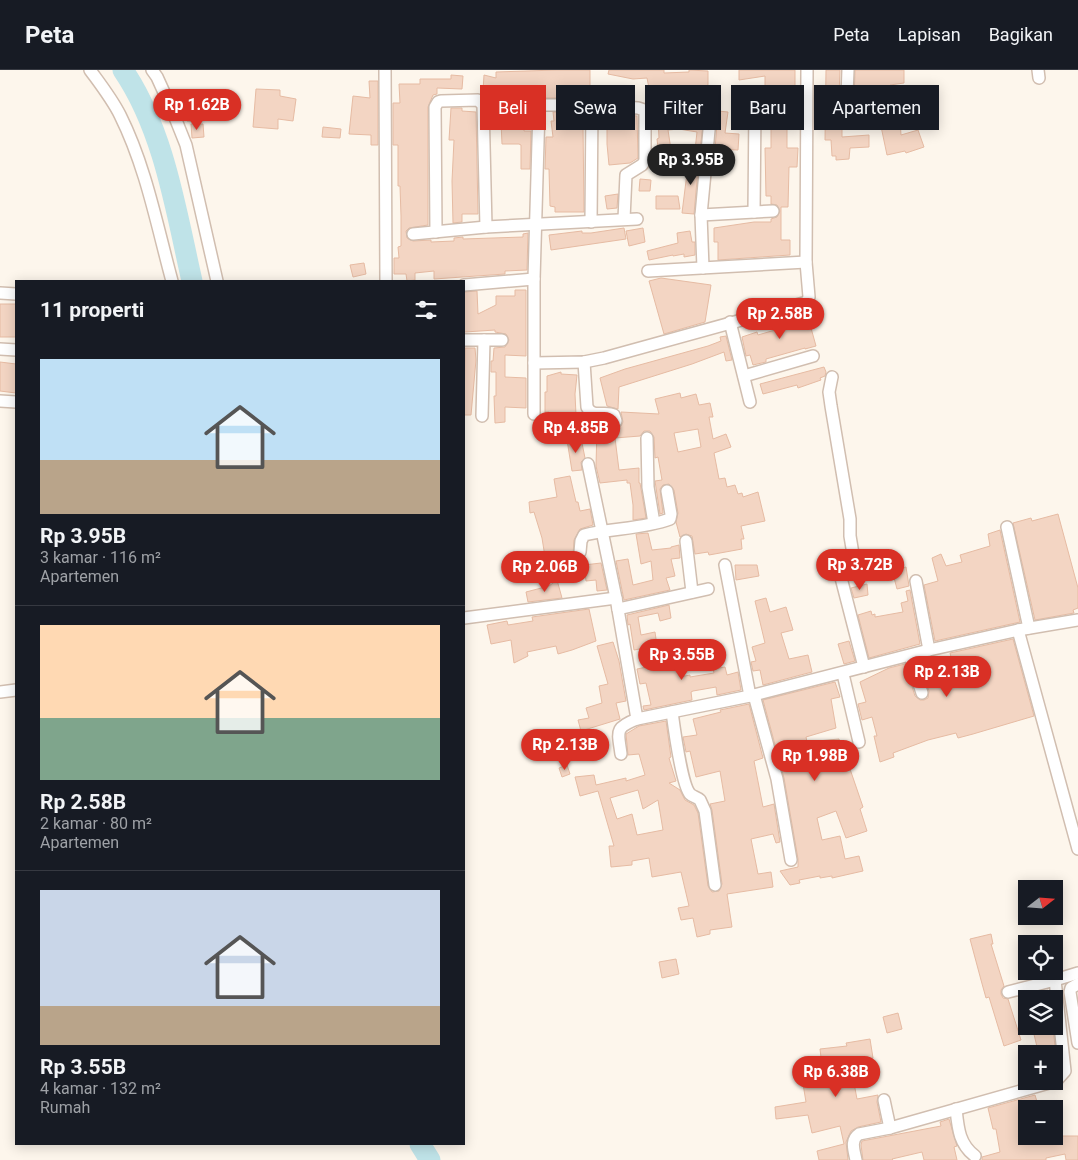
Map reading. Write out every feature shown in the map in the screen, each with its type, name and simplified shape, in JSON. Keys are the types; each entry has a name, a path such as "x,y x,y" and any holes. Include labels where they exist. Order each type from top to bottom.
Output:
{"street":[{"path":"90,70 108,95 134,147 143,172 172,280"},
{"path":"152,70 172,110 188,152 218,280"},
{"path":"385,70 386,280"},
{"path":"534,363 584,362 807,302 809,297 806,262 807,70"},
{"path":"847,85 848,70"},
{"path":"436,232 435,107 441,101 478,100 483,105 486,227"},
{"path":"534,414 534,279 539,108 543,104 556,104"},
{"path":"624,220 626,175 645,161 645,114 642,108 635,108"},
{"path":"591,222 592,130"},
{"path":"703,268 701,215 709,130"},
{"path":"754,130 754,212"},
{"path":"701,215 773,211"},
{"path":"413,234 486,227 637,218"},
{"path":"648,271 806,262"},
{"path":"465,284 534,279"},
{"path":"0,293 15,294"},
{"path":"730,322 750,402"},
{"path":"465,340 502,340"},
{"path":"482,416 484,340"},
{"path":"0,349 15,350"},
{"path":"744,376 813,356"},
{"path":"584,362 589,412 594,414 610,413 614,415 616,421"},
{"path":"832,377 829,392 850,519 850,536 854,560 850,566 839,569 864,668"},
{"path":"0,401 15,402"},
{"path":"647,438 648,487 654,524"},
{"path":"588,464 603,530 637,719"},
{"path":"580,552 582,536 603,530 654,524 668,520 671,517 667,491"},
{"path":"1007,527 1024,629 1078,849"},
{"path":"686,541 692,592"},
{"path":"725,565 752,696 777,779 791,860"},
{"path":"916,581 929,650"},
{"path":"465,618 617,604 708,589"},
{"path":"621,754 620,728 637,719 752,696 843,674 929,650 1024,629 1078,620"},
{"path":"910,656 922,694"},
{"path":"843,674 859,742"},
{"path":"0,692 15,690"},
{"path":"672,712 676,741 687,788 692,796 700,800 705,811 715,885"},
{"path":"1063,977 1078,972"},
{"path":"856,1160 853,1144 855,1137 859,1134 890,1128 1056,1081 1065,1071 1055,980 1008,992"},
{"path":"1078,984 1071,988 1070,992 1078,1043"},
{"path":"884,1100 890,1128"},
{"path":"956,1109 958,1133 964,1146 975,1156"}],"building":[{"path":"590,70 590,85 556,85 556,98 546,98 546,85 483,85 484,75 496,78 496,72"},
{"path":"609,70 664,70 664,73 689,72 689,70 708,71 708,84 648,85 647,78 633,79 608,74"},
{"path":"739,70 795,70 795,85 765,85 765,76 739,80"},
{"path":"826,70 840,70 839,85 826,85"},
{"path":"855,70 904,70 904,83 855,85"},
{"path":"451,75 463,76 462,89 437,88 437,94 433,95 428,107 428,225 409,228 406,231 407,238 413,241 431,240 431,242 454,241 454,238 463,237 463,239 523,237 523,234 528,233 527,270 505,271 505,274 434,279 434,271 415,273 415,280 407,280 406,274 394,274 394,258 399,258 398,247 401,246 401,216 400,186 398,186 398,145 393,145 393,103 400,103 399,84 420,84 420,79 451,79"},
{"path":"369,81 378,81 378,145 371,145 371,135 349,134 353,96 370,98"},
{"path":"256,89 280,90 280,96 296,99 293,121 278,119 278,129 253,127"},
{"path":"186,97 197,97 198,121 187,121"},
{"path":"451,108 462,108 462,111 476,112 478,214 462,214 462,222 453,223 452,181 454,140 449,140"},
{"path":"721,111 728,112 725,133 739,134 738,150 715,149 716,130 721,130"},
{"path":"553,112 556,112 556,130 583,130 584,212 555,212 555,207 550,206 549,169 545,169 546,137 553,137 551,121 554,121"},
{"path":"635,116 637,116 638,158 630,163 609,165 607,130 635,130"},
{"path":"191,124 203,124 204,137 192,138"},
{"path":"323,127 341,129 340,138 322,137"},
{"path":"501,130 531,131 530,169 521,169 521,145 502,144"},
{"path":"659,130 668,130 673,163 660,165 657,139 659,138"},
{"path":"685,130 702,130 700,150 695,150 697,132"},
{"path":"771,130 787,130 787,148 798,148 797,167 789,167 788,207 781,207 781,240 790,240 790,255 718,260 718,242 714,242 714,228 754,222 771,222 771,219 777,217 780,211 777,205 771,204 771,196 766,196 765,148 771,148"},
{"path":"825,130 842,130 842,137 869,135 869,147 850,148 849,159 836,160 836,156 832,156 831,140 825,140"},
{"path":"882,130 901,130 901,135 918,130 924,147 906,153 905,151 887,155"},
{"path":"689,157 699,158 694,214 682,213"},
{"path":"640,179 651,180 650,191 639,191"},
{"path":"618,194 617,208 607,209 605,196"},
{"path":"656,196 678,196 680,209 656,209"},
{"path":"624,228 626,239 551,250 549,235 582,231 582,233 591,233"},
{"path":"643,228 645,242 629,246 626,231"},
{"path":"690,231 692,242 695,242 695,255 684,257 684,254 673,255 649,260 647,251 678,243 677,233"},
{"path":"364,263 366,274 353,277 350,265"},
{"path":"661,278 711,285 705,322 664,334 649,281"},
{"path":"515,290 526,290 526,356 505,355 505,377 526,378 526,408 505,407 505,422 495,423 494,396 496,396 496,372 491,372 491,361 493,361 494,348 505,347 509,340 506,334 495,332 495,330 465,332 465,292 477,291 478,314 496,305 496,296 515,296"},
{"path":"0,304 15,304 15,337 0,337"},
{"path":"812,315 815,327 811,328 816,346 766,359 766,362 753,365 750,355 746,356 742,337 757,332 758,335 782,328 780,324"},
{"path":"726,336 732,360 726,361 724,352 619,387 618,409 607,406 600,378 625,369 708,346 721,341 720,337"},
{"path":"465,348 475,348 476,360 471,415 465,415"},
{"path":"0,362 15,364 15,393 0,391"},
{"path":"824,367 826,372 825,376 820,378 821,380 798,388 797,385 763,394 760,384"},
{"path":"561,372 561,374 577,375 575,394 576,415 549,416 549,412 545,412 547,376"},
{"path":"680,393 681,398 696,394 699,405 710,403 713,417 709,417 713,439 726,434 731,447 714,453 719,479 725,478 727,487 735,485 738,494 742,493 743,497 758,492 765,521 741,526 744,539 741,539 742,549 709,555 708,552 695,554 692,536 686,534 680,537 676,522 678,513 674,490 669,484 663,485 660,489 663,513 660,514 655,481 662,480 658,457 655,458 654,437 650,431 644,431 640,436 615,438 619,470 639,468 639,483 646,518 633,520 630,483 627,483 627,480 600,483 596,466 597,428 618,428 621,426 623,422 621,412 659,414 655,399","holes":["698,429 701,447 678,452 674,433"]},
{"path":"581,438 585,458 581,462 582,470 572,471 567,440"},
{"path":"570,476 580,511 590,509 593,525 580,529 574,540 573,555 578,559 581,572 560,576 556,562 546,563 542,538 534,512 530,513 529,502 557,497 554,479"},
{"path":"1058,514 1078,588 1078,608 1073,610 1074,613 1035,620 1013,523 1031,518 1032,521"},
{"path":"1000,530 1020,622 935,641 924,585 938,581 932,558 941,554 946,566 962,562 960,555 990,546 988,534"},
{"path":"648,533 652,550 679,545 680,558 671,559 675,576 666,578 670,590 624,600 616,561 628,559 633,585 653,580 651,561 641,564 636,534"},
{"path":"601,563 607,590 597,591 596,580 586,581 584,565"},
{"path":"735,565 757,565 759,576 736,580"},
{"path":"906,567 909,586 897,589 892,570"},
{"path":"557,580 562,598 528,602 526,592 549,586"},
{"path":"867,584 868,595 854,598 851,588"},
{"path":"910,590 920,644 869,658 858,615 871,611 872,615 875,614 875,617 903,612 901,603 908,601 906,591"},
{"path":"766,598 770,612 786,607 793,630 781,633 789,659 808,655 812,672 763,685 760,670 753,671 751,662 756,661 752,647 765,643 755,601"},
{"path":"669,605 671,618 660,621 658,613 638,617 641,635 655,632 657,646 634,650 627,615"},
{"path":"589,609 596,641 572,650 558,654 556,646 527,652 528,656 514,663 511,640 491,644 487,625 507,621 508,625 533,621 532,617"},
{"path":"1013,639 1034,716 958,738 956,733 928,740 893,753 894,757 880,762 874,736 877,736 872,717 862,720 858,704 866,702 860,682 889,668 905,664 915,696 920,700 924,700 928,698 929,691 921,667 952,661 950,653"},
{"path":"849,641 855,661 844,664 838,644"},
{"path":"613,642 619,661 626,701 616,703 620,719 581,731 578,720 589,718 586,708 602,703 599,686 608,684 597,646"},
{"path":"684,642 686,652 677,654 680,677 714,673 713,669 725,667 727,675 738,672 741,690 717,695 716,687 693,691 691,692 692,700 644,710 643,706 651,705 646,683 640,684 637,669 666,663 663,647"},
{"path":"835,682 840,697 831,699 836,728 806,737 807,742 839,739 842,750 839,750 846,770 850,769 863,807 860,809 867,831 846,838 836,811 817,818 822,840 840,836 845,859 859,856 863,871 832,878 832,876 820,878 820,876 799,880 800,883 790,885 780,871 798,867 798,859 784,778 763,700"},
{"path":"749,704 763,758 754,761 763,807 774,804 780,842 776,843 773,834 751,839 758,874 771,872 773,887 727,894 732,927 710,930 710,934 697,937 693,918 681,920 678,908 689,906 681,872 652,877 649,858 632,861 632,865 611,867 609,846 614,846 598,791 580,796 575,777 594,775 596,785 626,778 626,781 645,775 639,754 628,755 626,734 639,726 666,721 671,757 669,758 676,781 669,783 680,790 685,800 694,805 698,813 708,886 712,892 719,891 722,884 710,804 725,801 720,771 696,777 690,751 686,752 683,737 697,735 693,719 721,712 720,710","holes":["638,790 643,809 658,800 663,830 637,835 632,814 617,819 610,798"]},
{"path":"567,765 570,774 562,777 559,768"},
{"path":"991,934 993,944 991,944 1004,986 1001,994 1003,998 1008,999 1021,1040 1004,1046 989,997 986,998 970,939"},
{"path":"676,959 679,974 662,978 659,962"},
{"path":"898,1013 902,1029 887,1033 883,1017"},
{"path":"1034,1035 1054,1035 1055,1045 1037,1045"},
{"path":"870,1039 873,1058 850,1062 857,1099 878,1095 877,1102 881,1122 858,1127 851,1131 846,1142 848,1160 819,1160 817,1151 844,1144 840,1126 812,1133 808,1115 776,1119 775,1107 806,1102 802,1078 823,1074 820,1049 847,1046 846,1043"},
{"path":"1035,1095 1036,1100 1018,1100 1018,1145 1063,1145 1063,1136 1078,1136 1078,1160 1066,1160 1065,1154 1046,1158 1046,1160 982,1160 982,1157 1000,1152 996,1129 993,1129 988,1108"},
{"path":"949,1119 957,1146 954,1147 957,1160 924,1160 922,1152 893,1160 863,1160 862,1141 941,1126 940,1122"}],"waterway":[{"path":"123,70 137,93 159,145 174,199 192,280"},
{"path":"421,1145 430,1160"}]}
